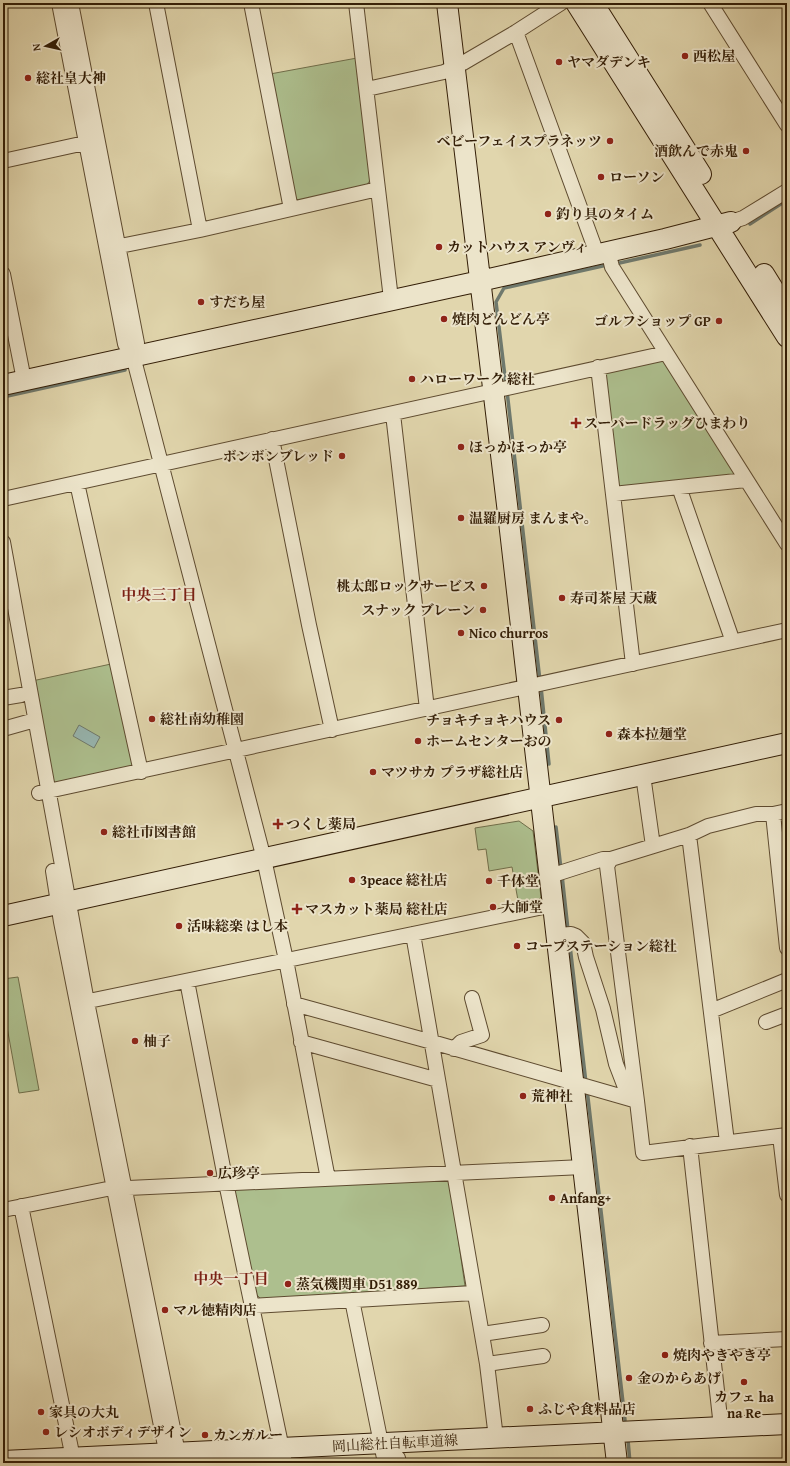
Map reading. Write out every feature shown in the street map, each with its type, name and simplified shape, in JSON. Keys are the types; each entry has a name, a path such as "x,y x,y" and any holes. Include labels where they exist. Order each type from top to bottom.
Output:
{"street":[{"path":"59,3 91,141 112,248 137,343 133,356 264,860 286,960 328,1179"},
{"path":"71,3 91,141"},
{"path":"156,3 200,230"},
{"path":"251,3 292,209"},
{"path":"356,3 391,300"},
{"path":"447,3 480,281 502,389 536,685 541,798 558,873 553,905 565,935 582,1085 583,1167 617,1463"},
{"path":"367,89 444,72 516,32 561,3"},
{"path":"576,3 724,224 787,311"},
{"path":"593,3 724,224 787,337"},
{"path":"710,3 787,125"},
{"path":"516,32 607,258 746,480 781,522 787,544"},
{"path":"3,161 91,141"},
{"path":"112,248 200,230 378,189"},
{"path":"3,385 480,281 607,258 743,218 787,191"},
{"path":"3,274 24,380"},
{"path":"3,499 666,353"},
{"path":"598,367 633,664"},
{"path":"393,414 427,709"},
{"path":"272,439 309,625 332,730"},
{"path":"613,494 746,480"},
{"path":"77,482 141,772"},
{"path":"679,487 733,642"},
{"path":"3,542 30,721 63,903 173,1458"},
{"path":"3,596 21,695 30,721"},
{"path":"43,792 141,772 787,630"},
{"path":"3,698 21,695"},
{"path":"3,729 30,721"},
{"path":"3,916 264,860 787,743"},
{"path":"643,775 652,846"},
{"path":"558,873 603,859 611,859 689,836 708,826 756,814 773,814 787,811"},
{"path":"773,814 787,948"},
{"path":"689,836 727,1142"},
{"path":"611,859 607,866 637,1101 642,1152 783,1136 787,1195"},
{"path":"82,1003 553,905"},
{"path":"414,934 487,1364 496,1438"},
{"path":"565,935 576,936 583,943 603,1009 616,1064 626,1090 637,1101"},
{"path":"711,1011 787,980"},
{"path":"187,981 226,1184 284,1455"},
{"path":"454,1049 461,1042 482,1035 472,998"},
{"path":"294,1004 637,1101"},
{"path":"766,1022 787,1014"},
{"path":"301,1042 438,1080"},
{"path":"690,1146 721,1428"},
{"path":"3,1210 119,1189 583,1167"},
{"path":"21,1206 74,1460"},
{"path":"252,1306 474,1293"},
{"path":"352,1300 385,1463"},
{"path":"482,1334 542,1325"},
{"path":"711,1343 787,1339"},
{"path":"487,1364 543,1356"},
{"name":"岡山総社自転車道線","path":"3,1461 284,1455 381,1443 787,1424"},
{"path":"381,1443 398,1458 399,1463"}],"green space":[{"path":"357,58 372,178 364,188 299,201 295,199 270,74"},
{"path":"660,358 666,361 736,474 734,478 617,487 604,376 608,370"},
{"path":"111,664 133,765 130,769 55,786 49,781 32,681"},
{"path":"519,821 533,831 541,897 536,903 519,906 512,867 489,871 486,849 478,850 475,828"},
{"path":"18,977 39,1090 19,1093 3,1005 3,979"},
{"path":"444,1177 450,1182 465,1286 261,1299 255,1293 235,1192 238,1189"}],"water":[{"path":"79,725 100,737 94,748 73,736"}],"waterway":[{"path":"750,224 787,200"},
{"path":"615,264 700,245"},
{"path":"506,385 496,302 504,288 607,265"},
{"path":"3,397 125,370"},
{"path":"507,391 540,681"},
{"path":"541,687 549,764"},
{"path":"556,827 561,869"},
{"path":"562,875 568,930"},
{"path":"569,937 586,1083"},
{"path":"587,1089 625,1420"},
{"path":"628,1440 630,1463"}],"place":[{"name":"西松屋","path":"685,56"},
{"name":"ヤマダデンキ","path":"559,62"},
{"name":"総社皇大神","path":"28,78"},
{"name":"ベビーフェイスプラネッツ","path":"610,141"},
{"name":"酒飲んで赤鬼","path":"746,151"},
{"name":"ローソン","path":"601,177"},
{"name":"釣り具のタイム","path":"548,214"},
{"name":"カットハウス アンヴィ","path":"439,247"},
{"name":"すだち屋","path":"201,302"},
{"name":"焼肉どんどん亭","path":"444,319"},
{"name":"ゴルフショップ GP","path":"719,321"},
{"name":"ハローワーク 総社","path":"412,379"},
{"name":"スーパードラッグひまわり","path":"576,423"},
{"name":"ほっかほっか亭","path":"461,447"},
{"name":"ボンボンブレッド","path":"342,456"},
{"name":"温羅厨房 まんまや。","path":"461,518"},
{"name":"桃太郎ロックサービス","path":"484,586"},
{"name":"寿司茶屋 天蔵","path":"562,598"},
{"name":"スナック ブレーン","path":"483,610"},
{"name":"Nico churros","path":"461,633"},
{"name":"総社南幼稚園","path":"152,719"},
{"name":"チョキチョキハウス","path":"559,720"},
{"name":"森本拉麺堂","path":"609,734"},
{"name":"ホームセンターおの","path":"418,741"},
{"name":"マツサカ プラザ総社店","path":"373,772"},
{"name":"つくし薬局","path":"278,824"},
{"name":"総社市図書館","path":"104,832"},
{"name":"3peace 総社店","path":"352,880"},
{"name":"千体堂","path":"489,881"},
{"name":"大師堂","path":"493,907"},
{"name":"マスカット薬局 総社店","path":"297,909"},
{"name":"活味総楽 はし本","path":"179,926"},
{"name":"コープステーション総社","path":"517,946"},
{"name":"柚子","path":"135,1041"},
{"name":"荒神社","path":"523,1096"},
{"name":"広珍亭","path":"210,1173"},
{"name":"Anfang+","path":"552,1198"},
{"name":"蒸気機関車 D51 889","path":"288,1284"},
{"name":"マル徳精肉店","path":"165,1310"},
{"name":"焼肉やきやき亭","path":"665,1355"},
{"name":"金のからあげ","path":"629,1378"},
{"name":"カフェ ha na Re","path":"744,1382"},
{"name":"ふじや食料品店","path":"530,1409"},
{"name":"家具の大丸","path":"41,1412"},
{"name":"レシオボディデザイン","path":"46,1432"},
{"name":"カンガルー","path":"205,1435"}],"district":[{"name":"中央三丁目","path":"159,595"},
{"name":"中央一丁目","path":"231,1279"}]}
